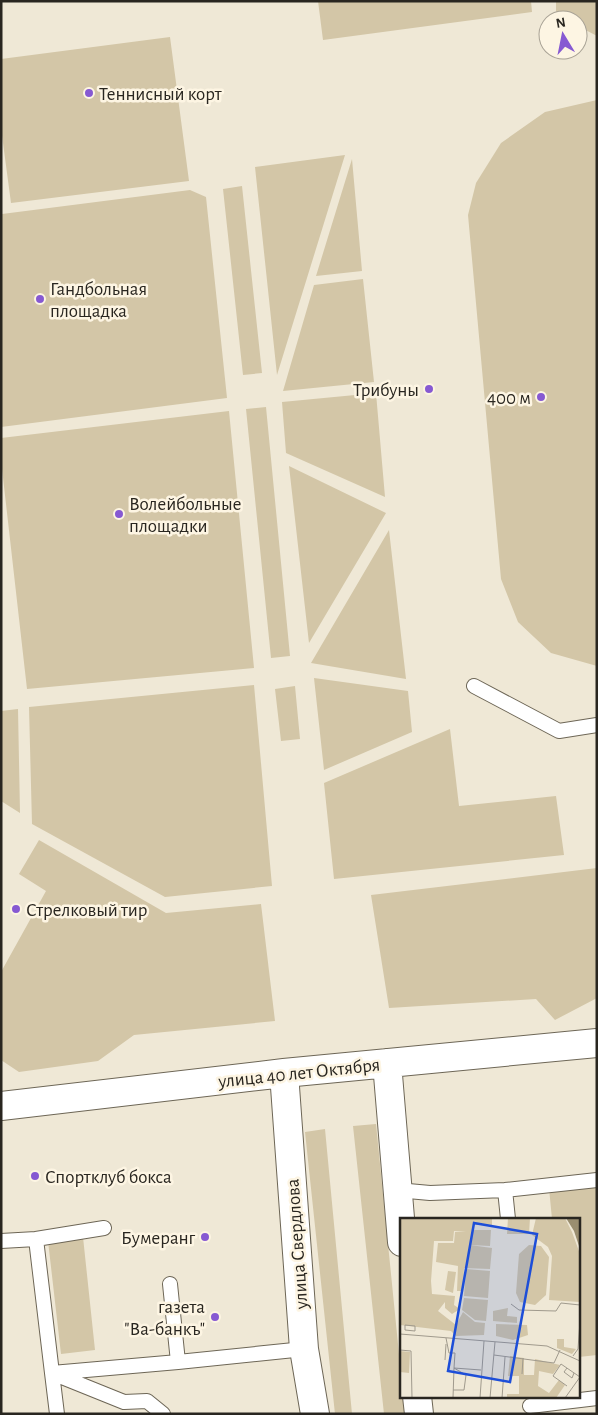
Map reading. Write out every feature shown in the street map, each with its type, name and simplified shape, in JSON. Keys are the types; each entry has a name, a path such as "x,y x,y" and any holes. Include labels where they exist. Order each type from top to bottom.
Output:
{"street":[{"name":"улица 40 лет Октября","path":"1,1106 284,1073 597,1042"},
{"path":"387,1063 400,1221"},
{"name":"улица Свердлова","path":"284,1073 304,1348 315,1414"},
{"path":"417,1398 419,1414"}],"lane":[{"path":"474,686 560,731 597,725"},
{"path":"397,1190 430,1193 505,1190 597,1180"},
{"path":"505,1190 508,1218"},
{"path":"1,1241 36,1239 104,1228"},
{"path":"36,1239 57,1414"},
{"path":"170,1284 178,1362"},
{"path":"52,1373 304,1348"},
{"path":"52,1373 124,1402 147,1402 163,1414"},
{"path":"530,1405 597,1398"}],"shaded area":[{"path":"318,1 531,1 532,12 323,40"},
{"path":"556,1 597,1 597,36 588,31 588,10 556,10"},
{"name":"Теннисный корт","path":"170,37 189,181 11,203 1,128 1,59"},
{"name":"400 м","path":"597,100 597,666 551,653 518,622 501,579 468,215 476,183 501,143 545,112"},
{"path":"345,155 277,375 255,167"},
{"path":"352,159 362,271 316,276"},
{"path":"242,186 262,373 243,375 223,189"},
{"path":"190,190 206,197 227,398 1,427 1,212 2,214"},
{"path":"363,279 374,382 283,391 314,285"},
{"path":"376,393 385,497 286,453 282,402"},
{"path":"266,407 290,656 271,658 246,409"},
{"path":"229,411 254,668 27,689 1,460 1,438"},
{"path":"289,466 386,513 309,643"},
{"path":"389,530 406,679 311,663"},
{"path":"314,678 408,691 412,732 324,770"},
{"path":"254,685 272,886 165,897 32,824 29,707"},
{"path":"295,686 300,739 281,741 275,689"},
{"path":"18,709 20,813 1,801 1,711"},
{"path":"450,729 459,806 556,796 564,855 334,879 324,783"},
{"path":"39,840 166,913 261,904 275,1021 134,1035 98,1061 19,1072 1,1060 1,972 46,891 19,874"},
{"path":"597,868 597,998 555,1020 536,999 389,1008 371,895"},
{"path":"376,1124 400,1364 400,1398 403,1398 405,1414 384,1414 353,1126"},
{"path":"325,1129 352,1414 335,1414 305,1132"},
{"path":"597,1173 597,1355 580,1357 580,1218 552,1218 548,1178"},
{"path":"83,1237 95,1350 61,1354 48,1241"}],"place":[{"name":"Теннисный корт","path":"89,93"},
{"name":"Гандбольная площадка","path":"40,299"},
{"name":"Трибуны","path":"429,389"},
{"name":"400 м","path":"541,397"},
{"name":"Волейбольные площадки","path":"119,514"},
{"name":"Стрелковый тир","path":"16,909"},
{"name":"Спортклуб бокса","path":"35,1176"},
{"name":"Бумеранг","path":"205,1237"},
{"name":"газета \"Ва-банкъ\"","path":"215,1317"}]}
